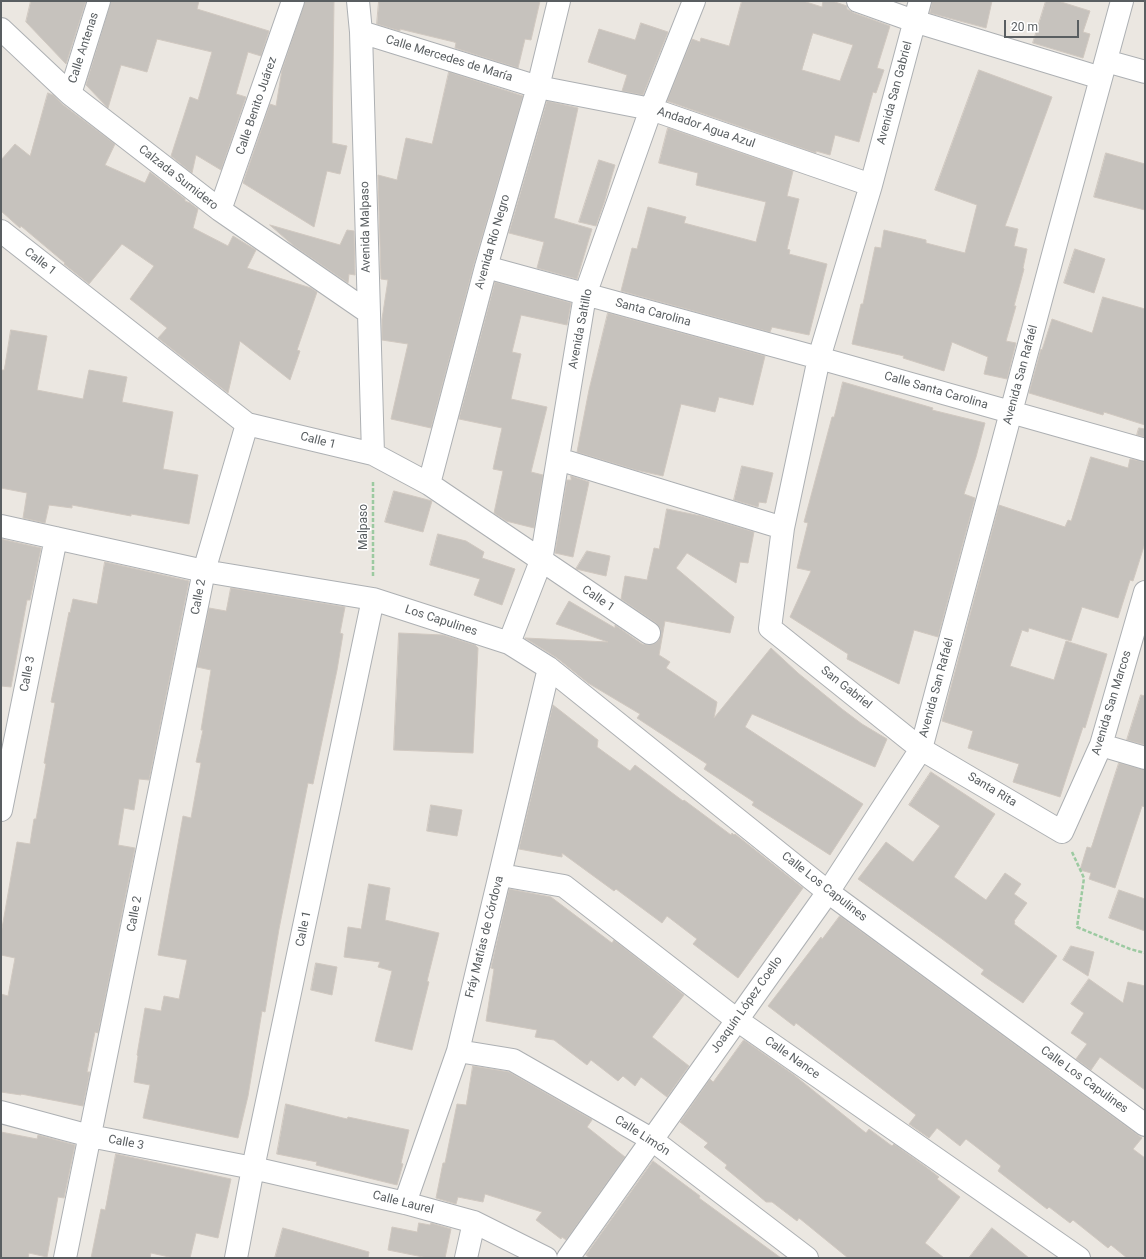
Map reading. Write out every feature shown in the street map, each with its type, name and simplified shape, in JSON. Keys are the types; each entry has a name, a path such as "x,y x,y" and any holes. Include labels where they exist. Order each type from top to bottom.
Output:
{"street":[{"name":"Calle Antenas","path":"70,94 100,1"},
{"name":"Calle Benito Juárez","path":"220,210 293,1"},
{"name":"Avenida Malpaso","path":"358,1 361,32 373,454"},
{"name":"Avenida Río Negro","path":"428,484 486,267 538,87 559,1"},
{"name":"Avenida Saltillo","path":"509,643 541,561 586,295 651,109 694,1"},
{"path":"858,1 917,11 1104,69 1145,72"},
{"name":"Avenida San Rafaél","path":"921,749 1122,1"},
{"name":"Avenida San Gabriel","path":"871,185 917,11"},
{"name":"Calzada Sumidero","path":"1,29 70,94 220,210 368,312"},
{"name":"Calle Mercedes de María","path":"361,32 538,87"},
{"name":"Andador Agua Azul","path":"538,87 651,109 871,185"},
{"path":"558,459 783,528 820,358 871,185"},
{"name":"Calle 1","path":"1,231 247,424 373,454 428,484 649,633"},
{"name":"Santa Carolina","path":"486,267 820,358"},
{"name":"Calle Santa Carolina","path":"820,358 1145,450"},
{"name":"Calle 2","path":"65,1258 204,571 247,424"},
{"name":"Calle 2","path":"1,526 204,571 373,599"},
{"name":"San Gabriel","path":"783,528 770,628 921,749"},
{"name":"Calle 3","path":"1,810 56,538"},
{"name":"Avenida San Marcos","path":"1062,832 1101,745 1145,592"},
{"name":"Calle 1","path":"236,1258 253,1168 373,599"},
{"name":"Los Capulines","path":"373,599 509,643"},
{"name":"Calle Los Capulines","path":"509,643 549,668 828,892 1145,1125"},
{"name":"Fráy Matías de Córdova","path":"405,1203 458,1051 549,668"},
{"path":"1101,745 1145,758"},
{"name":"Santa Rita","path":"921,749 1062,832"},
{"name":"Joaquín López Coello","path":"568,1258 651,1139 828,892 921,749"},
{"name":"Calle Nance","path":"501,875 564,886 736,1020 1079,1258"},
{"name":"Calle Limón","path":"458,1051 513,1060 651,1139 807,1258"},
{"name":"Calle 3","path":"1,1112 90,1136 253,1168"},
{"name":"Calle Laurel","path":"253,1168 405,1203 474,1222 546,1258"},
{"path":"466,1258 474,1222"}],"path":[{"name":"Malpaso","path":"373,454 373,599"},
{"path":"1062,832 1084,878 1077,927 1130,949 1145,953"}],"building":[{"path":"31,1 86,1 66,64 26,22"},
{"path":"111,1 199,1 197,9 269,31 261,56 248,52 236,94 246,97 221,170 196,155 192,173 171,156 190,97 198,100 212,52 157,39 147,72 121,65 108,108 86,85"},
{"path":"305,1 334,1 332,143 347,146 340,174 327,171 314,227 243,183 270,104 276,106 282,70"},
{"path":"379,1 540,1 531,40 525,39 518,68 455,48 456,43 454,42 400,29 400,31 377,24"},
{"path":"742,1 803,1 822,7 823,1 832,1 847,6 847,9 854,13 890,26 877,68 884,70 876,93 873,92 859,142 835,135 830,155 816,151 816,153 667,101 692,39 700,42 701,38 729,46","holes":["813,33 853,45 840,81 802,70"]},
{"path":"932,1 992,1 986,28 930,13"},
{"path":"1046,1 1058,1 1090,11 1083,32 1090,34 1083,58 1033,43"},
{"path":"641,23 668,32 643,95 622,91 627,75 588,62 599,29 635,40"},
{"path":"979,70 1052,97 1005,226 1018,229 1014,246 1027,249 1024,269 1014,306 1016,306 1006,341 1016,343 1007,379 984,374 988,357 952,342 944,371 903,358 904,356 852,344 861,304 863,304 875,247 881,248 884,230 926,240 926,243 965,253 977,205 935,190"},
{"path":"449,72 523,96 474,264 431,428 391,419 408,344 382,340 382,319 388,280 381,279 378,175 397,180 406,138 432,144"},
{"path":"48,93 53,95 62,104 115,144 105,165 145,183 150,172 185,199 185,201 198,209 193,228 228,246 233,236 256,250 247,268 311,288 317,292 297,350 300,351 290,380 240,341 228,393 158,338 167,328 130,299 154,266 122,244 89,284 21,226 20,228 1,211 1,160 15,144 30,156"},
{"path":"547,101 578,108 554,218 592,229 577,279 537,268 544,242 509,233"},
{"path":"668,128 793,171 787,196 799,199 787,249 790,250 789,254 827,264 809,335 772,327 770,332 621,291 632,248 637,249 648,207 686,217 684,223 756,242 766,202 696,185 698,173 659,163"},
{"path":"1106,153 1145,164 1145,210 1094,197"},
{"path":"599,160 615,165 596,226 579,222"},
{"path":"270,225 340,245 347,230 354,231 355,275 349,274 348,283 294,246"},
{"path":"1075,249 1105,259 1094,293 1064,283"},
{"path":"495,282 571,303 567,325 521,315 512,352 521,354 511,399 547,407 531,472 543,475 534,528 506,521 494,513 503,471 493,469 502,428 459,419"},
{"path":"1103,297 1145,309 1145,425 1104,412 1103,415 1029,393 1041,349 1042,350 1052,319 1092,333"},
{"path":"608,313 765,356 753,405 719,397 715,412 681,404 663,476 636,470 577,452 589,390"},
{"path":"11,330 47,336 37,390 83,399 89,370 127,377 122,402 173,412 163,469 198,475 189,524 131,514 131,516 72,505 72,508 49,505 45,523 23,518 27,493 1,488 1,370 4,370"},
{"path":"843,382 933,408 932,410 985,423 964,494 975,498 938,637 914,630 899,684 847,659 848,654 790,617 811,571 797,568 808,523 804,522 832,417 834,417"},
{"path":"1139,428 1145,429 1145,437 1137,435"},
{"path":"1091,457 1128,468 1130,459 1145,462 1145,543 1133,581 1130,580 1118,618 1082,607 1071,641 1029,628 1028,632 1022,630 1010,666 1054,680 1066,641 1107,654 1085,728 1083,727 1060,797 1013,782 1019,764 968,748 973,731 942,721 999,505 1065,527 1068,520 1071,521"},
{"path":"742,466 773,473 766,503 759,502 758,507 734,500"},
{"path":"571,476 589,482 573,557 555,553 567,480 571,480"},
{"path":"394,491 432,501 423,532 385,522"},
{"path":"667,509 701,516 754,532 748,563 740,562 736,583 687,553 676,568 734,617 730,633 665,621 659,655 670,662 666,668 717,702 714,718 771,648 798,673 842,709 862,724 887,739 875,767 752,714 745,727 863,804 830,855 752,805 754,802 704,769 707,764 637,718 640,714 588,683 557,658 525,638 608,642 556,624 569,601 615,628 615,625 642,644 654,644 659,640 661,634 660,628 656,623 621,599 625,576 647,580 654,548 659,549"},
{"path":"438,534 466,541 484,552 482,558 515,569 502,605 474,595 480,579 430,565"},
{"path":"1,539 41,548 30,600 27,600 11,687 1,686"},
{"path":"587,551 610,556 606,576 576,569"},
{"path":"105,562 189,581 149,780 139,779 134,810 124,808 118,845 135,848 98,1033 95,1032 87,1072 90,1072 83,1106 21,1094 1,1092 1,994 8,996 15,958 1,955 1,934 17,842 30,844 34,819 36,819 55,703 51,702 69,612 70,613 73,599 97,604"},
{"path":"231,588 345,607 340,633 343,634 337,670 313,784 308,783 279,929 265,1012 262,1011 248,1096 238,1138 143,1118 150,1085 134,1082 145,1008 161,1011 164,996 179,999 187,960 158,955 183,816 191,818 201,763 196,762 203,730 201,730 211,670 197,667 209,608 226,611"},
{"path":"399,633 443,635 475,645 478,648 473,753 394,750"},
{"path":"1141,695 1145,696 1145,745 1127,740"},
{"path":"553,705 598,740 597,747 630,771 635,765 731,835 732,833 734,835 735,834 803,888 738,978 693,944 697,939 667,916 662,923 616,889 614,891 562,853 562,857 519,849"},
{"path":"1119,763 1145,770 1145,807 1142,806 1115,888 1089,879 1091,873 1080,870 1087,847 1091,848"},
{"path":"931,772 995,814 954,877 986,900 1005,873 1021,884 1014,894 1027,903 1014,921 1014,924 1057,956 1023,1003 981,974 984,970 858,879 886,842 913,862 940,826 909,805"},
{"path":"431,805 462,810 457,836 427,831"},
{"path":"369,884 390,888 385,920 439,933 427,981 429,982 412,1050 375,1041 392,971 378,967 380,962 344,957 348,927 361,929"},
{"path":"509,889 551,897 612,943 614,940 684,995 652,1037 689,1066 667,1097 641,1077 635,1086 623,1076 618,1081 591,1060 587,1065 554,1040 535,1037 537,1030 486,1021 494,969 491,968"},
{"path":"1119,890 1145,899 1145,931 1109,918"},
{"path":"840,916 1142,1138 1133,1149 1145,1158 1145,1258 1127,1258 1111,1245 1108,1248 1073,1220 1070,1223 1049,1207 1047,1209 998,1171 1001,1166 966,1139 960,1146 937,1128 929,1138 909,1124 916,1115 796,1023 794,1026 768,1006 821,937 822,939"},
{"path":"1071,946 1094,952 1088,976 1063,960"},
{"path":"316,963 337,967 332,995 311,990"},
{"path":"1089,979 1123,1003 1128,982 1145,986 1145,1090 1100,1057 1091,1070 1076,1059 1087,1044 1071,1033 1084,1013 1071,1004"},
{"path":"744,1040 794,1075 866,1133 869,1129 892,1146 894,1144 926,1167 939,1177 937,1179 960,1197 925,1243 944,1258 848,1258 799,1218 797,1221 772,1202 766,1202 725,1168 727,1165 704,1147 708,1143 680,1122 710,1079 713,1082"},
{"path":"473,1066 509,1072 591,1119 592,1120 587,1127 625,1157 566,1240 562,1237 561,1239 536,1220 542,1212 485,1194 483,1202 458,1197 456,1204 436,1198 457,1104 466,1105"},
{"path":"286,1104 347,1119 348,1117 409,1130 401,1163 403,1164 397,1185 316,1165 317,1162 277,1154"},
{"path":"1,1132 37,1139 38,1135 75,1145 64,1198 58,1197 47,1257 29,1253 28,1258 1,1258"},
{"path":"116,1154 231,1179 218,1238 196,1233 190,1258 174,1258 151,1253 150,1258 91,1258 101,1209 105,1210"},
{"path":"653,1161 700,1196 699,1198 781,1258 590,1258 586,1255"},
{"path":"419,1223 430,1225 431,1223 451,1229 445,1258 428,1258 388,1250 392,1227 417,1232"},
{"path":"283,1228 369,1252 368,1258 275,1258"},
{"path":"992,1228 1029,1258 969,1258"}]}
